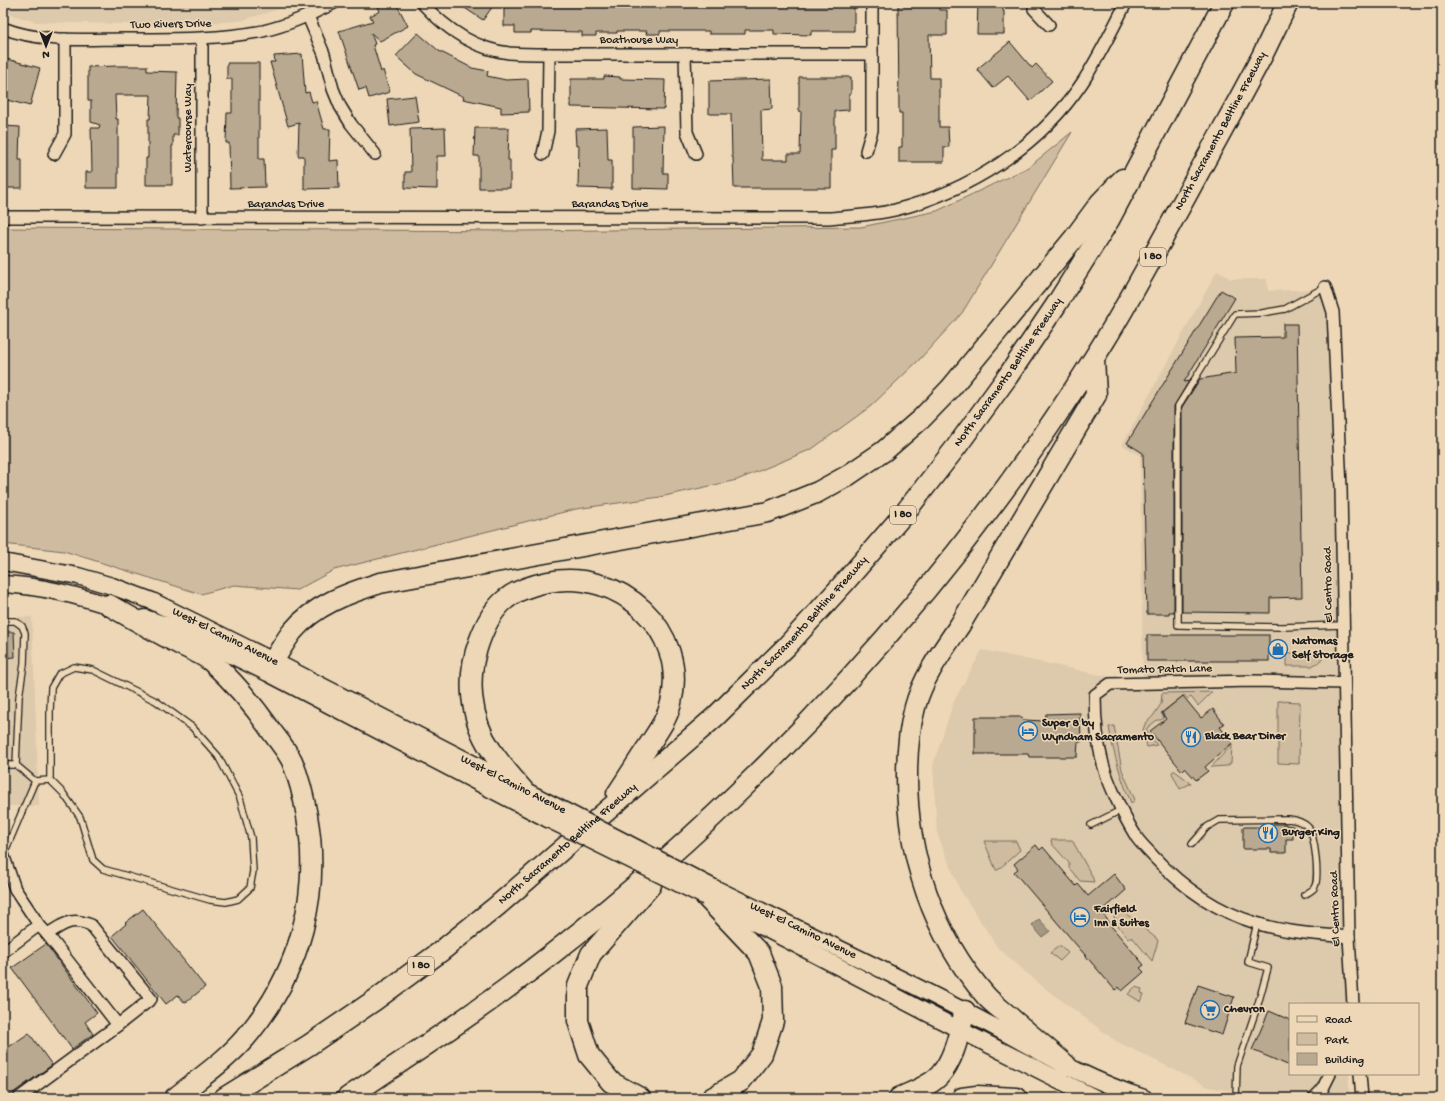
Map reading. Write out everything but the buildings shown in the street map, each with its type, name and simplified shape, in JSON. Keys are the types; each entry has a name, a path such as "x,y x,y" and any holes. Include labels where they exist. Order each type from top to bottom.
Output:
{"highway":[{"name":"North Sacramento Beltline Freeway","path":"224,1098 375,1000 440,952 497,906 715,717 769,663 845,582 903,515 957,446 990,402 1056,305 1109,220 1224,3"},
{"name":"North Sacramento Beltline Freeway","path":"347,1098 480,1008 552,954 621,898 696,833 804,726 865,661 963,543 1006,487 1047,430 1094,359 1125,308 1258,63 1288,3"},
{"path":"271,667 292,633 305,619 329,602 380,582 768,512 818,492 848,476 878,456 901,437 950,389 1075,237 1100,203 1138,163"},
{"path":"1066,1065 987,997 972,979 948,942 935,916 922,882 916,859 909,823 907,761 915,707 924,684 1096,395 1094,359"},
{"path":"523,790 491,750 483,736 476,718 471,690 472,667 477,648 483,632 493,615 506,599 522,590 537,584 556,580 576,580 595,583 630,599 654,621 666,641 672,658 674,675 671,704 666,717 658,732 603,815"},
{"path":"109,605 210,661 234,684 259,714 291,761 302,792 310,833 312,869 308,910 295,955 286,976 270,1005 251,1032 230,1054 175,1098"},
{"path":"640,1098 612,1082 589,1055 578,1022 578,986 591,954 696,833"},
{"path":"709,892 759,953 772,986 773,1020 762,1054 741,1081 712,1098"},
{"path":"899,1098 913,1092 940,1075 955,1050 962,1020"},
{"path":"962,1098 978,1096 1017,1098"}],"main road":[{"name":"West El Camino Avenue","path":"3,562 78,576 112,586 146,599 271,667 551,813 962,1020 1126,1092 1144,1098"},
{"name":"West El Camino Avenue","path":"3,584 20,585 70,593 109,605 180,630 271,667 523,790 551,813"},
{"name":"West El Camino Avenue","path":"962,1020 1095,1098"}],"street":[{"name":"Two Rivers Drive","path":"3,28 32,36 65,39 202,39 230,37 265,30 308,16 334,3"},
{"name":"Boathouse Way","path":"422,3 434,16 452,31 472,42 490,49 508,53 872,54"},
{"path":"866,151 872,130 872,3"},
{"path":"1034,3 1034,9 1049,25"},
{"name":"Barandas Drive","path":"3,217 829,218 862,216 894,210 926,201 961,186 1013,155 1038,134 1061,110 1081,84 1093,66 1126,3"},
{"path":"308,16 324,54 333,89 340,106 351,124 375,154"},
{"path":"54,154 65,134 65,39"},
{"name":"Watercourse Way","path":"202,39 202,218"},
{"path":"542,154 548,131 549,54"},
{"path":"685,54 686,132 696,154"},
{"name":"El Centro Road","path":"1325,287 1333,312 1341,488 1349,937 1353,1003"},
{"name":"Tomato Patch Lane","path":"1344,683 1254,681 1110,684 1095,695 1097,731 1103,765 1110,786 1121,810 1138,839 1165,868 1196,894 1238,917 1257,924 1288,931 1349,937"},
{"path":"3,854 15,889 39,925 118,1024"},
{"path":"19,1098 151,999 91,925 80,921 70,921 47,934"},
{"path":"3,952 39,925"},
{"path":"1314,1098 1322,1090 1330,1075"},
{"path":"1360,1075 1362,1098"}],"lane":[{"path":"1325,287 1285,309 1262,313 1235,314 1178,406 1178,625 1282,627 1343,625"},
{"path":"3,621 15,621 22,626 25,633 24,664 19,697 16,765"},
{"path":"3,765 16,765 35,781 50,780 63,793 80,817 93,860 103,869 210,900 226,902 238,899 250,888 253,871 251,838 240,798 218,756 192,727 156,701 93,670 74,667 59,674 51,688 50,780"},
{"path":"3,854 35,781"},
{"path":"1091,825 1121,810"},
{"path":"1192,844 1207,827 1219,820 1289,819 1298,821 1309,828 1313,834 1316,859 1316,883 1314,888 1304,895"},
{"path":"1236,1098 1236,1066 1258,1004 1268,968 1248,962 1257,924"}],"shaded area":[{"path":"3,3 298,3 240,21 169,25 36,22 3,12"},
{"path":"1217,271 1231,279 1267,279 1268,291 1317,289 1327,310 1332,334 1347,1003 1289,1003 1289,1075 1349,1075 1349,1098 1271,1098 1209,1087 1116,1041 1042,986 998,948 960,890 937,833 933,765 954,701 982,650 1120,679 1143,679 1140,455 1122,445"},
{"path":"3,617 32,617 39,806 3,806"},
{"path":"1039,919 1050,931 1042,937 1032,925"}],"green space":[{"path":"1072,132 962,313 919,360 871,406 812,449 737,480 660,497 576,509 334,570 297,590 234,585 201,594 64,551 3,544 3,228 522,231 861,227 937,211 1029,167"},
{"path":"1287,653 1322,653 1322,660 1312,666 1287,666"},
{"path":"1212,692 1198,706 1191,697 1188,699 1184,695 1161,713 1164,718 1157,720 1147,728 1147,732 1157,745 1147,747 1143,730 1145,724 1153,716 1161,704 1162,693"},
{"path":"1278,701 1300,702 1299,764 1278,763"},
{"path":"1114,726 1122,770 1135,800 1131,803 1113,747 1109,727"},
{"path":"1232,745 1231,763 1227,766 1211,767"},
{"path":"1173,771 1191,783 1180,789 1172,773"},
{"path":"1051,840 1072,840 1094,882 1080,881 1069,868 1069,863 1052,844"},
{"path":"984,841 1016,841 1020,850 998,870 996,870"},
{"path":"1115,907 1124,912 1157,939 1158,941 1152,961 1133,938 1128,938 1114,921"},
{"path":"1061,946 1068,953 1060,961 1050,953"},
{"path":"1135,987 1142,989 1141,993 1144,994 1141,1002 1128,994"}],"place":[{"name":"Natomas Self Storage","path":"1278,649"},
{"name":"Super 8 by Wyndham Sacramento","path":"1028,731"},
{"name":"Black Bear Diner","path":"1191,737"},
{"name":"Burger King","path":"1268,833"},
{"name":"Fairfield Inn & Suites","path":"1080,917"},
{"name":"Chevron","path":"1210,1010"}]}
